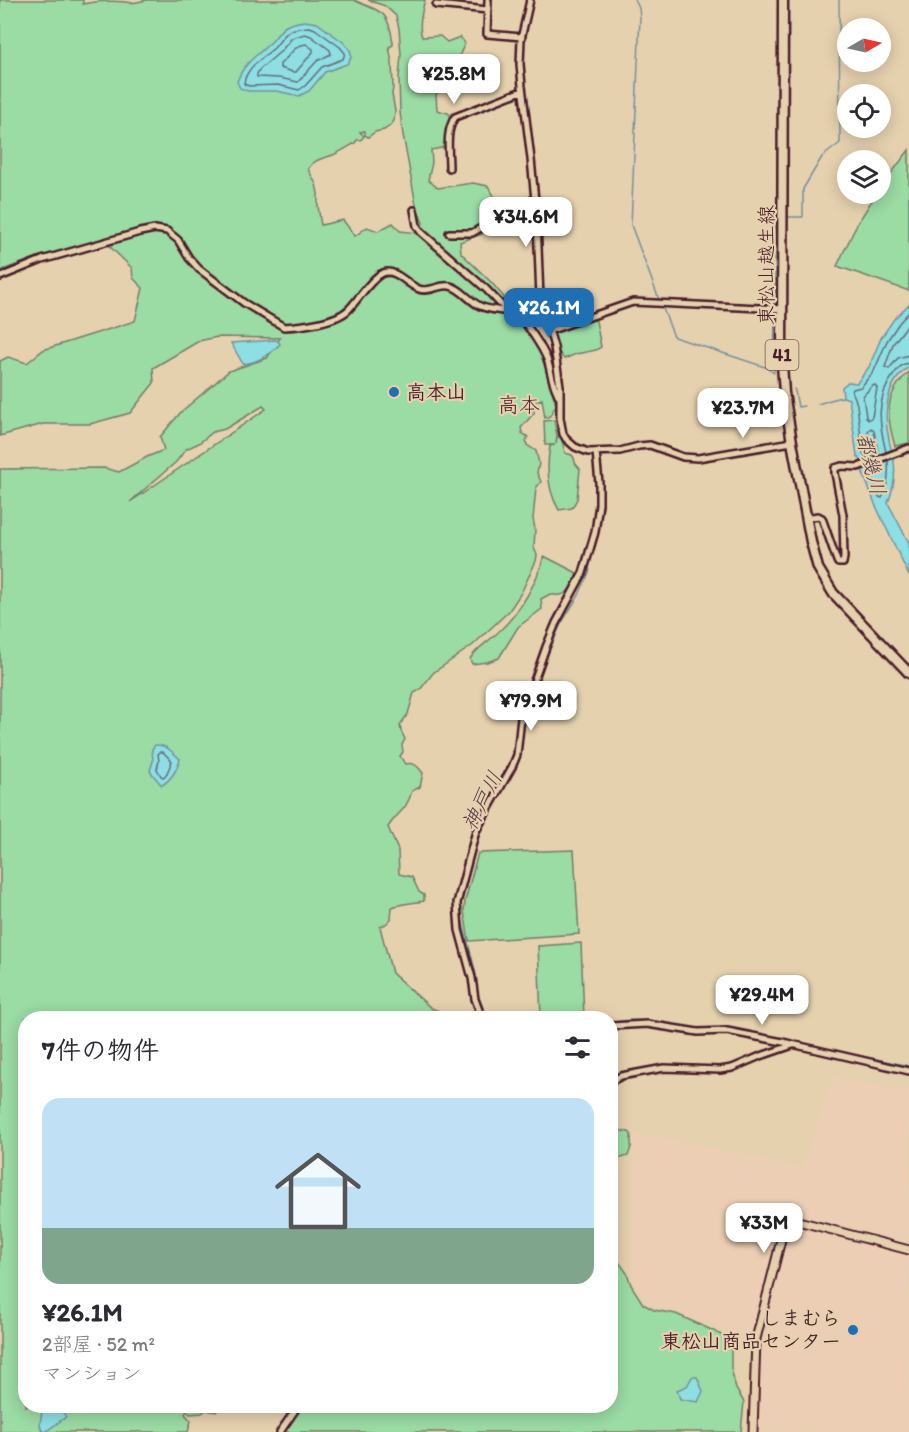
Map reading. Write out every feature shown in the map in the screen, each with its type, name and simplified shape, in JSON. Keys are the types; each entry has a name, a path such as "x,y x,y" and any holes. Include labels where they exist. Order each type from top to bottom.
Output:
{"main road":[{"name":"東松山越生線","path":"783,0 782,364 784,393 806,518 816,562 829,586 909,673"}],"street":[{"path":"488,0 487,34 522,37"},
{"path":"530,0 522,37 520,64 522,91 536,215 540,298 555,354 563,434 575,447 588,452 650,445 683,457 698,458 792,442"},
{"path":"436,5 488,9"},
{"path":"450,168 449,135 455,117 522,91"},
{"path":"414,210 417,226 421,232 486,289 509,313"},
{"path":"449,233 472,233 495,220 536,215"},
{"path":"0,277 42,261 140,232 167,231 178,240 199,269 244,303 284,327 330,320 340,316 349,310 378,275 385,271 394,273 420,290 440,285 450,286 457,288 480,305 498,312 516,315 546,356 553,384 560,398"},
{"path":"549,331 633,302 783,309"},
{"path":"806,518 818,516 822,518 837,561 840,564 843,563 843,515 835,470 839,466 858,467 909,448"},
{"path":"479,1011 474,999 472,978 459,930 457,903 476,831 517,755 521,718 546,647 583,573 595,532 599,504 596,452"},
{"path":"618,1025 647,1023 698,1032 727,1031 909,1071"},
{"path":"618,1078 664,1068 726,1069 795,1045"},
{"path":"753,1432 756,1339 784,1228 789,1223 798,1221 909,1250"},
{"path":"280,1432 293,1413"}],"shaded area":[{"path":"833,1077 909,1092 909,1432 756,1432 759,1340 646,1302 630,1274 633,1136 637,1133 802,1168"}],"green space":[{"path":"0,0 83,0 83,4 108,1 132,3 147,0 354,0 382,13 388,23 393,42 393,45 389,47 392,62 394,121 384,130 368,137 365,131 360,132 364,136 361,140 357,140 336,154 316,161 308,169 316,184 321,225 343,220 355,236 367,227 378,231 393,223 400,231 418,233 423,223 416,205 400,112 399,28 396,16 385,6 368,0 425,0 420,24 422,37 440,36 447,42 460,37 465,43 455,65 447,71 436,95 437,110 448,113 454,119 451,143 431,150 432,163 428,180 438,188 473,183 488,186 497,201 495,218 482,234 460,242 461,253 503,296 544,357 556,405 550,416 545,418 542,399 534,402 534,413 521,428 522,433 528,437 527,445 536,451 539,463 537,473 541,482 536,488 533,519 536,561 521,593 509,611 473,645 433,673 420,690 414,693 408,714 400,725 405,739 400,756 405,764 414,764 423,773 420,787 412,791 404,807 388,827 398,850 399,874 412,877 419,892 424,895 424,901 392,907 391,919 380,927 392,973 431,1008 439,1011 18,1011 18,1413 186,1413 191,1421 188,1432 0,1432 0,469 104,468 119,472 164,450 160,437 181,412 229,371 267,358 280,338 217,337 199,341 153,368 154,383 130,413 90,424 43,424 0,436 0,361 8,357 27,363 43,350 135,321 143,288 133,278 132,268 103,240 40,256 0,271","holes":["263,406 266,409 130,502 176,462 186,449"]},
{"path":"909,150 909,291 837,266 857,224 870,204 891,204 891,174"},
{"path":"593,318 596,321 601,347 564,359 558,350 554,333 558,329"},
{"path":"909,372 909,443 895,446 890,425 889,406 895,389"},
{"path":"554,420 556,444 557,437 561,436 565,453 572,455 580,469 577,499 572,508 559,510 552,495 548,471 550,446 555,445 545,445 544,421"},
{"path":"544,556 577,573 571,588 565,594 550,594 541,599 542,609 518,627 499,658 472,664 470,659 472,655 503,628 525,600"},
{"path":"574,850 579,934 469,941 464,911 465,901 478,853"},
{"path":"581,943 584,1011 541,1011 538,946"},
{"path":"618,1130 631,1134 628,1156 618,1159"},
{"path":"618,1261 643,1304 654,1310 676,1314 731,1341 731,1368 736,1389 744,1402 741,1432 281,1432 296,1413 618,1413"}],"water":[{"path":"304,21 317,23 343,42 351,54 347,64 325,72 309,91 299,96 277,91 248,91 240,88 237,82 251,60 284,28"},
{"name":"都幾川","path":"909,304 909,367 901,373 891,390 886,420 895,467 894,483 888,503 909,543 909,576 863,473 862,462 857,456 849,399 843,397 842,387 848,382 857,383 869,367 881,338 894,319"},
{"path":"275,340 280,344 272,351 258,360 243,364 231,343"},
{"path":"155,745 166,747 180,759 174,774 162,785 150,771 153,761 152,749"},
{"path":"692,1377 697,1377 703,1391 698,1402 680,1399 677,1390 687,1386"},
{"path":"42,1413 63,1413 66,1417 45,1432 41,1429"}],"waterway":[{"path":"635,0 640,17 631,225 660,302"},
{"path":"786,217 803,217 803,189 822,157 840,143 839,0"},
{"path":"775,306 775,218 778,218"},
{"path":"662,306 674,337 765,367 774,373"},
{"path":"774,372 775,310"},
{"path":"794,389 798,407 804,406"},
{"path":"818,404 843,397"},
{"name":"神戸川","path":"484,1011 478,998 476,974 462,919 461,905 479,836 519,761 525,720 547,656 590,570"},
{"name":"神戸川","path":"618,1022 649,1021 701,1029 729,1028 909,1066"}],"place":[{"name":"高本山","path":"394,392"},
{"name":"しまむら 東松山商品センター","path":"853,1330"}],"district":[{"name":"高本","path":"519,405"}]}
